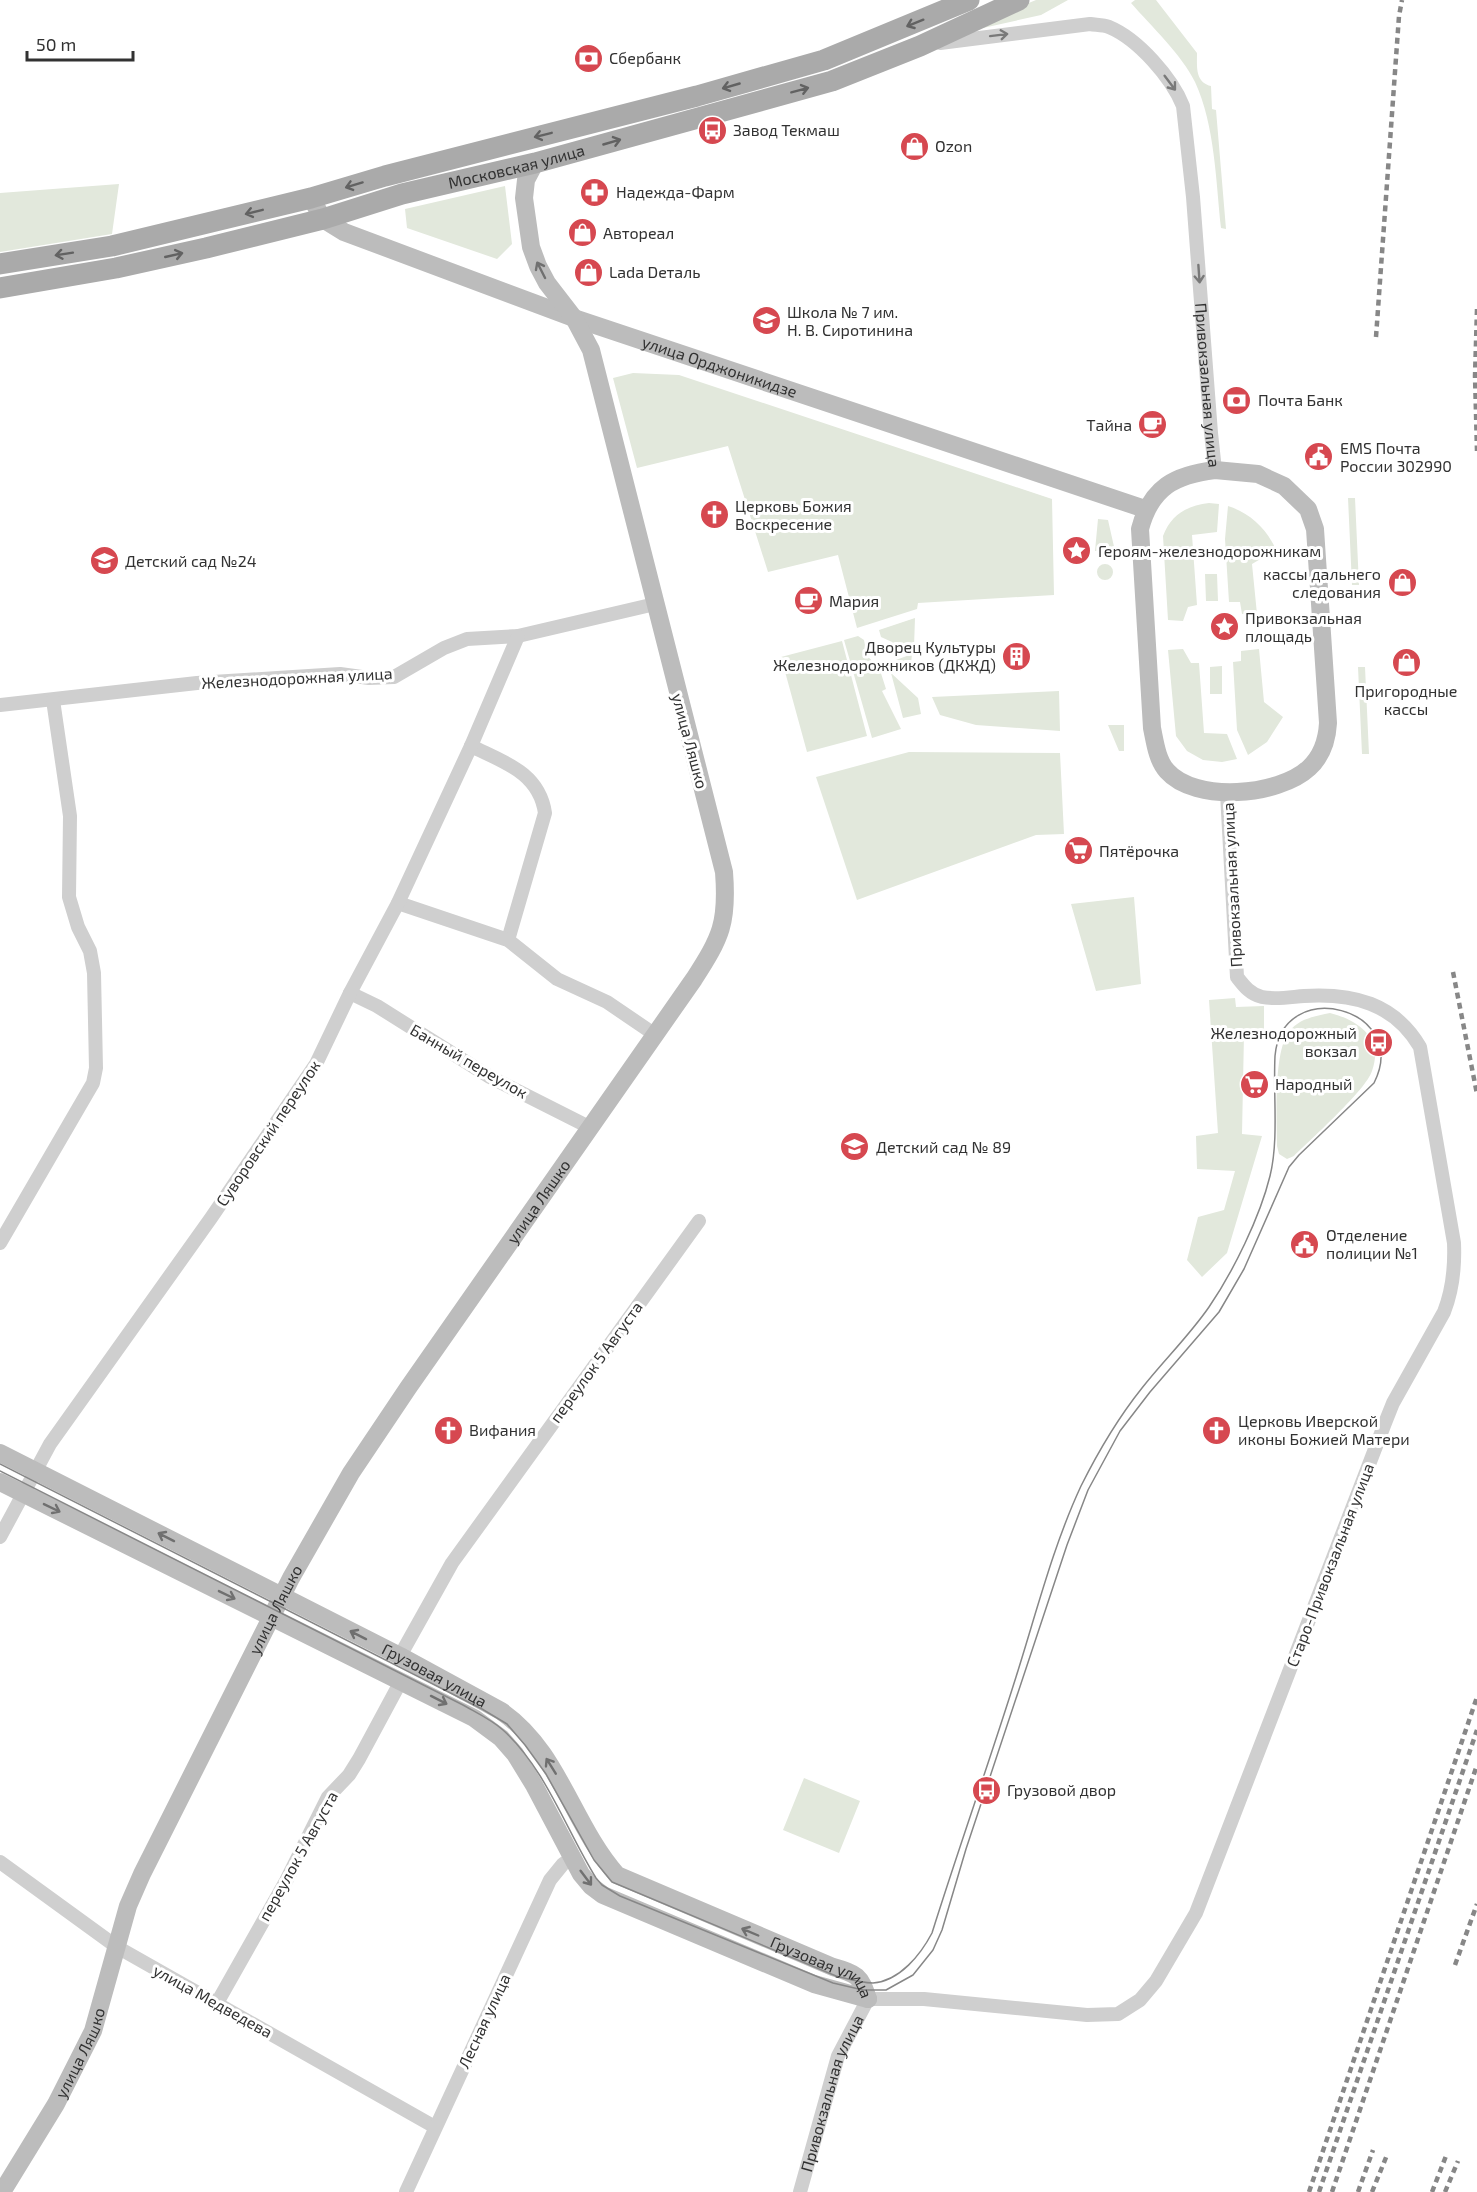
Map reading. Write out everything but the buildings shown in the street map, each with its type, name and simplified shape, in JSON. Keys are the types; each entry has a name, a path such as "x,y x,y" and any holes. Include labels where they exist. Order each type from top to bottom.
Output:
{"main road":[{"name":"Московская улица","path":"0,264 112,246 311,198 385,176 678,101 824,60 969,0"},
{"name":"Московская улица","path":"0,288 116,268 323,219 402,194 535,163 831,81 920,46 1019,0"}],"street":[{"name":"Привокзальная улица","path":"920,46 1090,24 1109,27 1129,39 1148,56 1178,93 1183,106 1193,197 1215,470 1190,473 1159,491 1145,509 1140,529 1152,728 1157,753 1166,770 1181,782 1195,788 1227,792 1237,977 1250,991 1268,998"},
{"name":"улица Ляшко","path":"2,2192 56,2104 93,2031 128,1906 141,1874 322,1522 357,1463 708,957 724,920 726,900 724,872 591,350 574,318 547,283 531,247 524,198 526,180 535,163"},
{"path":"311,198 323,219"},
{"name":"улица Орджоникидзе","path":"323,219 344,232 574,318 1145,509"},
{"path":"1215,470 1244,471 1264,477 1284,486 1308,509 1315,529 1328,723 1324,747 1308,769 1282,784 1227,792"},
{"name":"Железнодорожная улица","path":"0,705 197,683 340,674 369,678 394,677 444,648 467,639 518,636 655,604"},
{"name":"Суворовский переулок","path":"0,1537 50,1444 211,1218 316,1064 350,993 398,903 471,746 518,636"},
{"path":"0,1243 93,1083 96,1068 94,973 90,951 78,927 69,897 70,816 53,700"},
{"path":"471,746 520,771 536,787 543,800 545,813 508,940"},
{"path":"398,903 508,940 557,979 607,1002 654,1034"},
{"name":"Банный переулок","path":"350,993 377,1006 490,1077 589,1127"},
{"name":"Старо-Привокзальная улица","path":"868,1999 924,1999 1088,2015 1118,2014 1140,2000 1156,1981 1196,1912 1393,1403 1444,1312 1454,1279 1455,1262 1452,1232 1420,1047 1412,1033 1383,1009 1346,996 1328,994 1268,998"},
{"name":"переулок 5 Августа","path":"400,1656 452,1563 699,1221"},
{"name":"Грузовая улица","path":"0,1453 487,1702 513,1719 532,1738 551,1766 599,1850 617,1875 851,1972 859,1976 863,1982 868,1999"},
{"name":"Грузовая улица","path":"0,1482 474,1718 501,1738 515,1754 572,1858 591,1886 617,1903 814,1984 868,1999"},
{"name":"переулок 5 Августа","path":"217,2003 286,1881 328,1797 334,1788 349,1775 359,1760 401,1681"},
{"name":"Лесная улица","path":"406,2192 550,1880 556,1871 572,1858"},
{"name":"улица Медведева","path":"0,1862 117,1947 435,2127"},
{"name":"Привокзальная улица","path":"800,2192 838,2056 868,1999"}],"shaded area":[{"path":"1036,0 1068,0 1041,15 983,28 981,23"},
{"path":"1135,0 1156,0 1197,53 1197,69 1200,77 1202,81 1211,86 1212,109 1216,110 1226,229 1221,228 1214,154 1202,99 1182,61 1131,3"},
{"path":"119,184 112,234 0,252 0,193"},
{"path":"505,186 512,244 497,259 407,228 405,209"},
{"path":"633,373 679,375 1052,499 1054,595 918,603 917,609 857,628 838,555 768,572 728,446 637,468 613,378"},
{"path":"1348,498 1355,498 1359,585 1352,585"},
{"path":"1219,504 1217,532 1192,535 1197,605 1188,607 1183,621 1168,620 1163,536 1170,522 1180,513 1193,506"},
{"path":"1228,506 1244,513 1257,523 1268,535 1276,550 1252,564 1257,614 1242,614 1240,602 1229,602 1225,539"},
{"path":"1098,519 1108,520 1115,551 1095,551"},
{"path":"1105,564 1113,572 1105,580 1097,572"},
{"path":"1205,574 1217,574 1218,601 1206,601"},
{"path":"915,618 914,647 895,649 892,642 881,637 879,630"},
{"path":"858,636 864,640 867,656 879,667 886,689 882,691 901,729 872,738 844,640"},
{"path":"842,641 867,736 807,752 781,657"},
{"path":"1183,649 1191,663 1199,663 1204,733 1227,734 1237,759 1222,762 1203,760 1187,751 1176,736 1168,650"},
{"path":"1259,649 1264,702 1283,717 1267,742 1248,755 1237,730 1233,662 1241,661 1241,651"},
{"path":"912,654 910,673 896,660"},
{"path":"1222,666 1222,694 1210,694 1210,667"},
{"path":"1358,667 1365,667 1369,754 1362,754"},
{"path":"891,673 918,698 921,714 903,718"},
{"path":"1059,691 1060,731 976,725 940,715 932,697"},
{"path":"1108,725 1124,725 1124,751 1119,751"},
{"path":"909,752 1060,753 1064,834 1036,835 857,900 816,777"},
{"path":"1134,897 1141,984 1096,991 1071,904"},
{"path":"1235,998 1236,1007 1264,1006 1264,1034 1244,1034 1242,1134 1262,1136 1227,1253 1202,1277 1187,1260 1198,1217 1224,1210 1235,1171 1197,1169 1196,1136 1218,1133 1209,1000"},
{"path":"1330,1013 1350,1020 1366,1032 1374,1049 1375,1059 1372,1071 1360,1090 1337,1114 1294,1156 1287,1159 1279,1154 1277,1146 1277,1087 1280,1055 1289,1032 1297,1024"},
{"path":"804,1778 860,1801 839,1853 783,1830"}],"tram line":[{"path":"0,1464 482,1709 507,1724 546,1774 594,1860 612,1882 836,1976 873,1983 883,1981 901,1972 916,1958 932,1933 1006,1709 1053,1556 1081,1486 1101,1448 1125,1411 1209,1307 1253,1226 1273,1162 1275,1056 1283,1031 1299,1015 1319,1009 1341,1011 1361,1020 1376,1036 1381,1057 1374,1083 1289,1167 1244,1269 1219,1312 1150,1392 1120,1431 1088,1490 1067,1545 966,1849 942,1930 933,1950 913,1975 886,1990 863,1990 833,1983 620,1896 602,1885 596,1878 543,1781 518,1746 494,1723 463,1705 0,1471"}],"railway":[{"path":"1376,337 1402,0"},
{"path":"1477,309 1475,376 1477,451"},
{"path":"1453,972 1477,1094"},
{"path":"1309,2192 1477,1697"},
{"path":"1319,2192 1477,1730"},
{"path":"1332,2192 1477,1765"},
{"path":"1455,1965 1477,1904"},
{"path":"1358,2192 1373,2150"},
{"path":"1372,2192 1387,2155"},
{"path":"1432,2192 1446,2156"},
{"path":"1445,2192 1458,2161"}],"place":[{"name":"Сбербанк","path":"588,58"},
{"name":"Завод Текмаш","path":"712,130"},
{"name":"Ozon","path":"914,146"},
{"name":"Надежда-Фарм","path":"595,192"},
{"name":"Автореал","path":"582,233"},
{"name":"Lada Dеталь","path":"588,272"},
{"name":"Школа № 7 им. Н. В. Сиротинина","path":"766,321"},
{"name":"Почта Банк","path":"1237,400"},
{"name":"Тайна","path":"1153,425"},
{"name":"EMS Почта России 302990","path":"1319,457"},
{"name":"Церковь Божия Воскресение","path":"714,515"},
{"name":"Героям-железнодорожникам","path":"1077,551"},
{"name":"Детский сад №24","path":"104,561"},
{"name":"кассы дальнего следования","path":"1402,583"},
{"name":"Мария","path":"808,601"},
{"name":"Привокзальная площадь","path":"1224,627"},
{"name":"Дворец Культуры Железнодорожников (ДКЖД)","path":"1017,656"},
{"name":"Пригородные кассы","path":"1406,663"},
{"name":"Пятёрочка","path":"1078,851"},
{"name":"Железнодорожный вокзал","path":"1378,1042"},
{"name":"Народный","path":"1254,1084"},
{"name":"Детский сад № 89","path":"855,1147"},
{"name":"Отделение полиции №1","path":"1305,1244"},
{"name":"Вифания","path":"448,1430"},
{"name":"Церковь Иверской иконы Божией Матери","path":"1217,1430"},
{"name":"Грузовой двор","path":"986,1790"}]}
